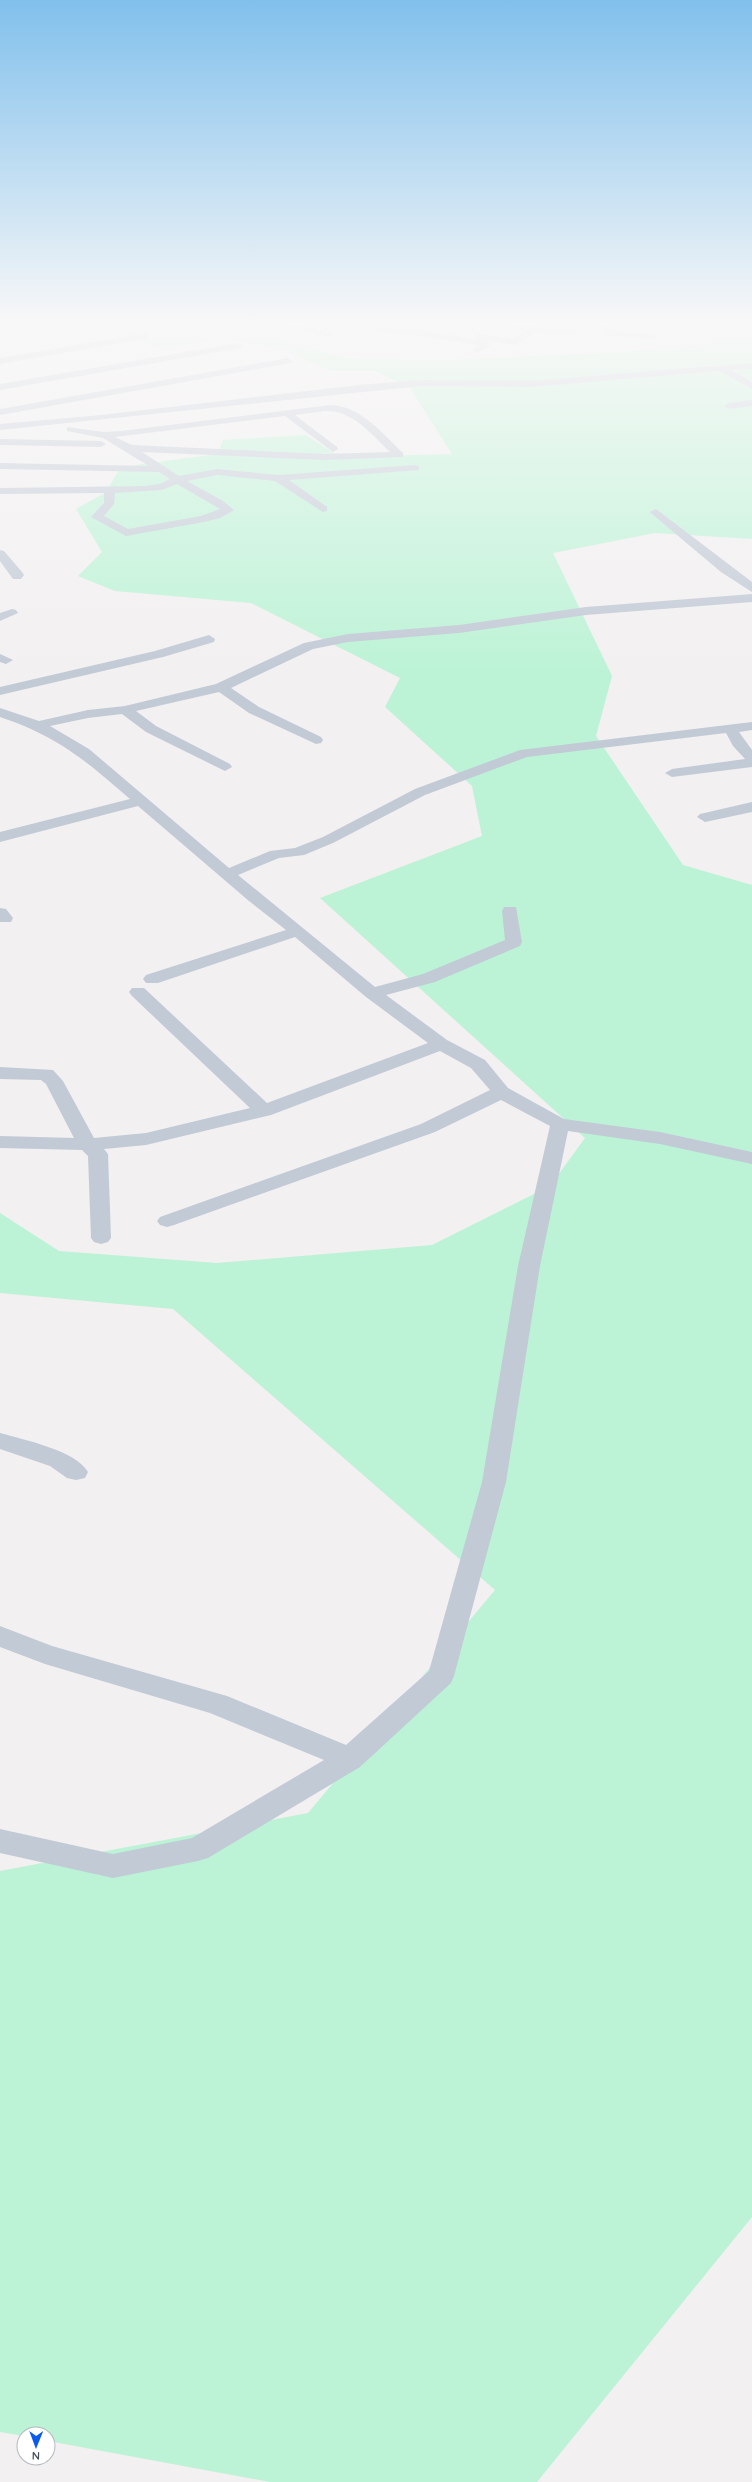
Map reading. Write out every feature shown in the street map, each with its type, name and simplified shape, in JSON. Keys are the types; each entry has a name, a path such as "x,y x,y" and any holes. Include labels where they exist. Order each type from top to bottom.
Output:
{"street":[{"path":"113,441 130,448 316,457 399,455 383,441"},
{"path":"323,441 333,449"},
{"path":"0,442 118,444"},
{"path":"110,490 109,504 97,518 126,534 177,522 199,522 228,510 179,479 160,469 130,448"},
{"path":"0,466 160,469"},
{"path":"0,491 110,490 162,487 179,479 225,472 278,478 415,468"},
{"path":"278,478 323,509"},
{"path":"656,512 725,569 752,588"},
{"path":"0,553 17,576"},
{"path":"38,725 88,714 125,710 220,687 309,646 348,638 459,630 586,611 752,598"},
{"path":"0,691 158,654 209,639"},
{"path":"220,687 254,710 316,740"},
{"path":"125,710 151,728 225,767"},
{"path":"0,712 38,725 84,752 255,898 298,930 372,993 440,1044 478,1064 501,1092 560,1124 594,1127 660,1138 752,1158"},
{"path":"227,874 276,854 298,852 328,840 420,792 525,753 752,726"},
{"path":"731,729 738,743 752,758"},
{"path":"672,773 752,763"},
{"path":"0,837 43,828 67,818 142,800"},
{"path":"705,817 752,807"},
{"path":"372,993 429,978 508,946 514,942 510,911"},
{"path":"152,979 298,930"},
{"path":"138,992 264,1111"},
{"path":"0,1142 87,1144 146,1139 264,1111 440,1044"},
{"path":"0,1073 46,1074 54,1081 87,1144 98,1154 101,1238"},
{"path":"167,1221 428,1128 501,1092"},
{"path":"0,1841 113,1866 198,1849 350,1759 441,1676 494,1482 529,1266 560,1124"},
{"path":"0,1441 58,1460 76,1472"},
{"path":"0,1636 45,1654 217,1704 350,1759"}],"green space":[{"path":"223,441 315,441 340,457 452,454 444,441 752,441 752,539 655,533 553,553 612,676 596,736 683,865 752,885 752,2217 537,2482 270,2482 56,2442 56,2426 16,2426 16,2435 0,2432 0,1871 308,1813 495,1590 173,1309 0,1293 0,1213 59,1251 217,1263 432,1245 550,1186 585,1138 320,898 482,836 472,786 385,707 400,678 251,603 115,591 78,576 102,552 76,509 105,493 121,467 218,454"}]}
